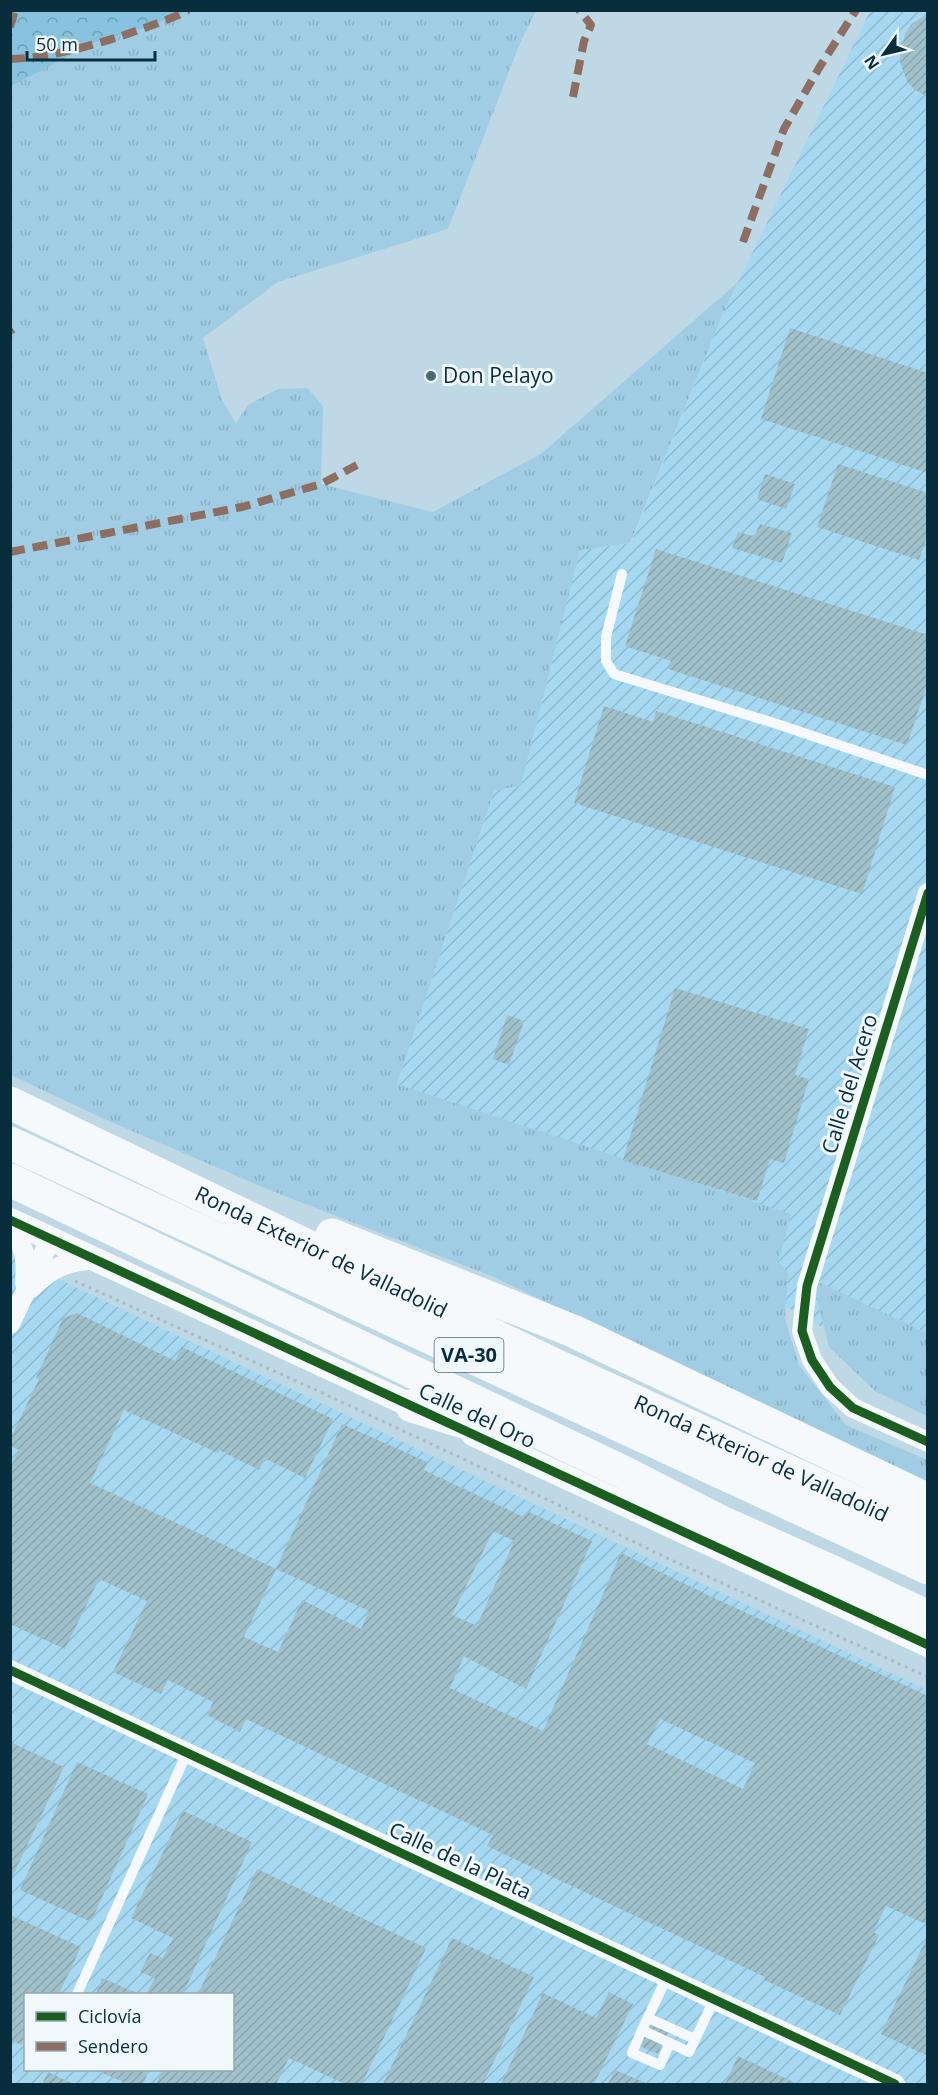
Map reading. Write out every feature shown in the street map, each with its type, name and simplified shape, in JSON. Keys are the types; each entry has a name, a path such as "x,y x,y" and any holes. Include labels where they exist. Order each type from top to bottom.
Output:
{"highway":[{"name":"Ronda Exterior de Valladolid","path":"10,1103 551,1363 927,1535"},
{"path":"66,1128 573,1331 927,1500"},
{"name":"Ronda Exterior de Valladolid","path":"10,1143 927,1568"},
{"path":"10,1180 720,1521 927,1617"},
{"path":"412,1406 478,1425 556,1452 720,1521"}],"street":[{"name":"Calle del Acero","path":"927,893 807,1286 802,1331 812,1360 830,1387 853,1408 927,1442"},
{"name":"Calle del Oro","path":"10,1220 927,1645"},
{"path":"10,1226 22,1244 27,1259 24,1294"},
{"path":"10,1324 50,1240"},
{"path":"24,1294 46,1273 68,1262 93,1259"},
{"name":"Calle de la Plata","path":"10,1670 895,2085"}],"lane":[{"path":"622,574 606,637 606,661 614,675 774,723 927,776"},
{"path":"78,1993 187,1753"},
{"path":"667,1977 632,2053 660,2065 670,2043"},
{"path":"642,2030 689,2052 714,2000"},
{"path":"648,2018 695,2039"}],"path":[{"path":"40,1279 53,1288 76,1280 491,1472 667,1558 927,1677"}],"shaded area":[{"path":"870,11 927,11 927,1387 397,1084 494,791 521,785 580,550 631,543 723,313"},
{"path":"10,1256 927,1690 927,2084 11,2084"}],"green space":[{"path":"11,10 188,11 145,28 94,43 11,86"},
{"path":"188,11 536,11 520,43 448,229 278,282 203,338 222,400 236,423 248,405 278,389 307,388 323,406 321,484 433,512 542,453 738,282 723,313 630,543 580,550 521,785 494,791 397,1084 791,1214 778,1262 788,1273 785,1319 799,1365 846,1425 927,1460 927,1486 494,1277 267,1189 102,1118 11,1075 10,331 13,329 10,321 11,59 94,43 145,28"},
{"path":"812,1279 927,1333 927,1416 875,1391 829,1347"}],"building":[{"path":"928,13 928,97 914,89 907,81 900,62 900,52 906,32 912,24"},
{"path":"790,328 928,373 928,473 761,419"},
{"path":"838,464 928,493 928,533 919,560 817,527"},
{"path":"765,474 795,484 786,509 757,499"},
{"path":"760,524 792,533 782,563 732,548 738,532 754,536"},
{"path":"656,549 928,635 928,682 907,745 668,669 671,661 625,646"},
{"path":"604,706 653,722 656,711 895,787 862,894 574,803"},
{"path":"675,988 809,1029 795,1075 809,1079 784,1163 770,1159 757,1201 623,1160"},
{"path":"507,1015 524,1021 509,1065 493,1059"},
{"path":"77,1313 175,1361 182,1347 333,1419 305,1478 264,1458 259,1470 219,1450 218,1453 124,1410 90,1483 276,1569 342,1424 427,1462 424,1470 432,1474 524,1517 527,1511 592,1541 526,1689 464,1656 450,1688 543,1731 621,1553 928,1696 928,1925 886,1906 873,1932 879,1935 840,2015 764,1980 765,1977 487,1846 493,1835 246,1719 240,1732 207,1715 213,1702 168,1680 161,1694 113,1672 147,1601 99,1579 65,1649 10,1624 10,1468 19,1450 10,1446 10,1439 39,1379 36,1378 63,1318","holes":["493,1531 514,1541 477,1626 452,1615","276,1569 369,1611 361,1629 302,1600 278,1652 244,1637","660,1719 755,1763 743,1789 647,1744"]},
{"path":"10,1742 64,1767 10,1882"},
{"path":"77,1762 148,1794 91,1922 20,1890"},
{"path":"183,1811 252,1842 183,1993 147,1993 155,1978 140,1972 150,1953 163,1958 173,1938 131,1918"},
{"path":"257,1869 426,1948 362,2084 345,2084 289,2058 276,2084 156,2084 162,2071 234,2071 234,1993 198,1993"},
{"path":"10,1915 81,1947 59,1993 24,1993 24,2039 21,2045 10,2040"},
{"path":"928,1935 928,2056 881,2034"},
{"path":"452,1938 534,1977 483,2084 383,2084"},
{"path":"102,1978 137,1993 96,1993"},
{"path":"609,1992 633,2004 594,2084 501,2084 543,1993 596,2018"},
{"path":"653,2017 671,2026 658,2054 640,2046"},
{"path":"738,2056 776,2074 798,2084 725,2084"},
{"path":"615,2070 648,2084 608,2084"},
{"path":"97,2071 149,2071 143,2084 128,2084"},
{"path":"48,2072 74,2084 42,2084"}],"marked path":[{"path":"10,27 15,10"},
{"path":"10,59 28,58 86,47 177,16 188,10"},
{"path":"573,97 584,41 591,25 579,10"},
{"path":"743,242 784,129 856,10"},
{"path":"10,552 242,507 321,484 357,465"}],"cycle path":[{"path":"928,893 807,1286 802,1331 812,1360 830,1387 853,1408 928,1442"},
{"path":"10,1220 928,1645"},
{"path":"10,1670 895,2084"}],"place":[{"name":"Don Pelayo","path":"431,376"}]}
